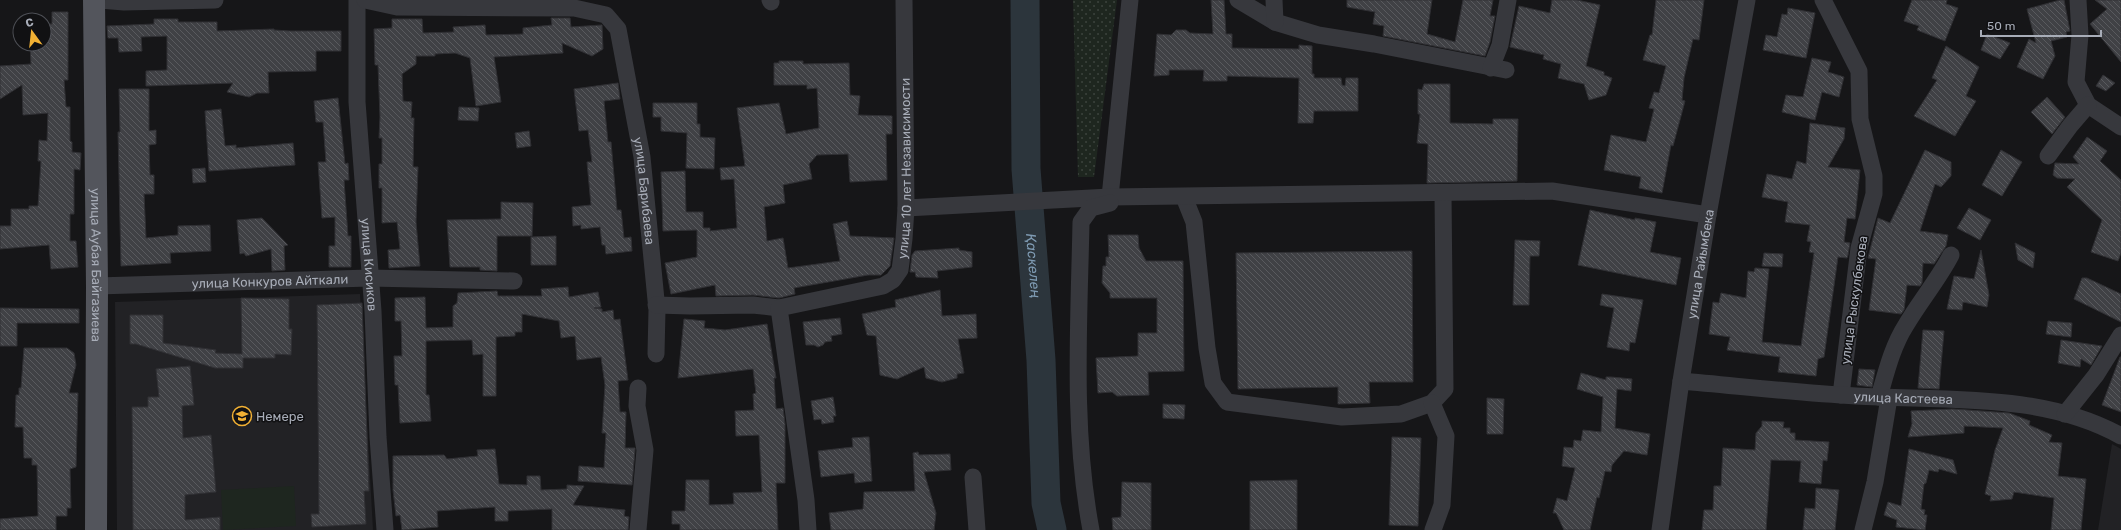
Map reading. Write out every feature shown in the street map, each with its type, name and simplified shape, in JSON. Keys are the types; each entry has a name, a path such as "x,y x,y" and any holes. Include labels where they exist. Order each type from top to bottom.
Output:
{"main road":[{"name":"улица Аубая Байгазиева","path":"94,0 97,286 96,530"}],"street":[{"path":"100,0 124,2 215,0"},
{"name":"улица Кисиков","path":"357,0 357,102 369,278 373,311 378,437 385,530"},
{"name":"улица Барибаева","path":"365,0 397,7 574,8 606,15 618,29 642,157 656,305 656,354"},
{"name":"улица 10 лет Независимости","path":"656,305 753,305 779,308 883,286 893,280 900,270 906,208 904,0"},
{"path":"1117,198 1130,0"},
{"path":"1238,0 1275,22 1318,35 1374,44 1498,69 1500,45 1508,0"},
{"path":"1274,0 1275,22"},
{"name":"улица Райымбека","path":"1660,530 1681,381 1708,214 1747,0"},
{"name":"улица Рыскулбекова","path":"1823,0 1859,71 1860,119 1874,176 1874,194 1859,248 1841,395"},
{"path":"2078,0 2080,35 2076,82 2088,105 2121,127"},
{"path":"2048,156 2088,105"},
{"path":"906,208 1117,198 1443,194 1552,191 1708,214"},
{"path":"1184,197 1194,222 1207,348 1213,383 1227,402 1342,417 1401,414 1432,403 1445,389 1443,194"},
{"path":"1091,530 1084,493 1078,406 1081,222 1091,208 1117,198"},
{"path":"1863,530 1875,482 1884,398 1894,349 1905,326 1931,289 1951,255"},
{"name":"улица Конкуров Айткали","path":"97,286 369,278 514,281"},
{"path":"779,308 806,500 808,530"},
{"path":"2065,414 2096,375 2121,335"},
{"name":"улица Кастеева","path":"1681,381 1884,398 1996,402 2065,414 2108,429 2121,436"},
{"path":"638,388 637,406 645,450 638,530"},
{"path":"1432,403 1446,436 1442,505 1433,530"},
{"path":"973,477 977,530"}],"shaded area":[{"path":"1073,0 1117,0 1094,177 1078,177"},
{"name":"Немере","path":"360,294 373,530 117,530 115,302"},
{"path":"2112,444 2121,449 2121,530 2098,530"},
{"path":"294,486 296,526 223,530 221,490"}],"building":[{"path":"1211,0 1224,0 1226,34 1232,34 1232,48 1299,49 1299,45 1312,46 1312,74 1314,74 1314,78 1341,78 1342,85 1345,86 1346,78 1358,78 1358,111 1314,111 1313,123 1298,123 1299,78 1227,76 1227,81 1203,81 1204,70 1169,70 1169,75 1154,76 1157,34 1171,35 1176,30 1186,30 1190,33 1213,34"},
{"path":"1347,0 1432,0 1427,34 1455,42 1463,0 1493,0 1490,16 1495,16 1490,42 1485,56 1383,36 1384,26 1373,24 1375,12 1347,7"},
{"path":"1552,0 1577,0 1600,5 1586,66 1604,72 1604,75 1612,78 1606,95 1589,100 1584,84 1558,78 1561,64 1543,59 1544,55 1510,47 1519,6 1550,13"},
{"path":"1656,0 1704,0 1699,40 1693,39 1684,78 1682,100 1685,101 1673,146 1671,145 1662,193 1639,188 1641,177 1604,170 1611,135 1646,142 1654,109 1649,108 1654,92 1659,93 1666,66 1643,60 1650,35 1652,35"},
{"path":"1912,0 1947,0 1946,4 1958,8 1945,41 1917,30 1919,26 1904,21"},
{"path":"2064,0 2070,31 2066,32 2067,37 2051,41 2055,56 2043,79 2017,67 2029,39 2036,43 2027,9"},
{"path":"2095,0 2121,0 2121,62 2090,24 2107,9"},
{"path":"1788,8 1815,13 1806,58 1763,50 1766,35 1777,37 1782,14 1787,15"},
{"path":"52,12 68,12 68,80 64,80 66,107 70,107 70,141 72,142 72,152 81,153 80,170 74,169 74,214 70,214 70,241 76,241 78,267 51,269 49,245 0,249 0,226 11,226 11,209 29,209 29,206 38,206 41,161 38,161 39,140 47,141 48,113 23,115 22,85 0,99 0,66 31,64 30,52 52,52"},
{"path":"551,18 570,18 571,27 602,25 603,49 592,56 562,43 563,53 494,57 501,102 476,106 470,58 455,53 435,54 435,56 416,56 416,64 402,74 403,101 412,102 411,118 414,118 413,167 418,167 416,222 420,266 389,268 388,250 400,249 397,222 382,223 382,188 379,188 379,164 382,164 382,138 379,138 380,117 378,65 375,65 374,29 392,28 392,19 422,19 423,33 454,32 453,27 485,25 486,35 523,34 523,28 552,25"},
{"path":"154,19 178,19 178,22 217,22 217,31 274,29 290,31 341,31 341,51 316,51 316,71 268,72 269,93 257,93 249,97 227,92 233,83 146,86 146,71 167,70 167,36 141,37 142,51 119,52 118,38 108,38 107,26 154,24"},
{"path":"1987,34 2010,43 2000,59 1981,50"},
{"path":"1946,46 1979,67 1966,96 1976,101 1955,136 1914,116 1937,80 1932,78"},
{"path":"1812,58 1831,62 1828,72 1844,77 1839,97 1822,92 1815,120 1782,112 1786,95 1803,97"},
{"path":"779,61 803,61 803,64 849,63 850,95 860,96 858,115 892,116 892,134 886,134 887,180 850,182 848,154 817,155 809,164 812,179 783,185 785,203 764,207 767,241 783,238 788,268 840,261 833,224 847,221 850,236 894,238 890,266 881,275 868,275 794,288 795,294 779,298 753,295 716,296 715,285 671,294 665,263 697,257 697,230 663,231 661,172 685,171 686,212 703,212 703,228 710,228 710,231 737,228 734,179 721,180 720,168 745,166 737,108 779,103 786,134 819,128 817,88 807,89 807,85 774,85 774,63 779,63"},
{"path":"2103,75 2115,83 2106,91 2096,86"},
{"path":"618,83 620,99 604,101 608,142 611,142 617,210 621,210 624,238 631,237 632,251 606,254 605,245 602,245 600,227 581,229 581,225 573,226 572,207 591,205 587,162 592,162 588,130 579,131 574,89"},
{"path":"1424,84 1450,84 1450,123 1493,124 1493,119 1518,119 1517,181 1427,183 1428,144 1417,143 1420,114 1418,114 1418,89 1422,90"},
{"path":"119,89 149,89 149,131 156,130 156,144 149,145 150,175 154,175 154,194 144,194 146,238 178,235 178,226 210,225 211,251 170,253 171,263 121,266 118,132 120,132"},
{"path":"2047,97 2065,117 2052,134 2031,112"},
{"path":"338,98 345,164 348,163 349,180 344,180 348,236 351,236 351,267 329,267 329,246 335,246 335,217 322,218 318,162 326,162 323,122 316,122 314,101"},
{"path":"653,103 697,103 697,124 700,124 700,137 715,138 714,169 686,168 687,133 661,131 661,117 653,117"},
{"path":"459,107 479,108 478,121 458,120"},
{"path":"221,109 225,146 236,145 236,148 293,143 295,165 209,171 205,111"},
{"path":"1810,123 1845,128 1844,139 1828,167 1860,170 1855,219 1847,218 1844,242 1850,243 1848,255 1847,258 1838,257 1824,357 1818,359 1816,376 1778,372 1780,357 1727,350 1730,337 1709,334 1713,302 1719,303 1721,293 1746,298 1748,271 1754,272 1755,268 1769,269 1762,342 1801,346 1814,253 1809,252 1811,242 1807,241 1810,225 1785,222 1788,202 1762,197 1767,174 1792,179 1797,161 1806,164"},
{"path":"529,131 531,146 517,148 515,133"},
{"path":"2087,137 2107,151 2100,161 2121,180 2121,253 2118,261 2091,252 2102,220 2067,187 2075,179 2057,178 2053,175 2055,163 2079,164 2073,157"},
{"path":"1925,150 1951,162 1951,176 1941,187 1935,184 1920,231 1948,235 1946,246 1934,264 1923,263 1922,283 1920,286 1907,285 1904,310 1901,314 1869,310 1876,259 1868,258 1878,218 1890,223"},
{"path":"2001,150 2022,162 2002,196 1982,185"},
{"path":"205,168 206,182 193,183 192,169"},
{"path":"501,202 533,203 532,236 497,236 497,271 480,270 480,267 450,267 447,220 501,219"},
{"path":"1969,208 1991,220 1980,240 1957,228"},
{"path":"1590,210 1635,220 1635,218 1656,222 1650,252 1681,258 1676,285 1578,265"},
{"path":"262,218 288,245 284,246 285,270 272,271 271,249 246,256 244,253 240,254 237,220"},
{"path":"1108,235 1138,235 1139,248 1146,261 1183,261 1184,371 1148,372 1149,395 1117,396 1112,392 1098,393 1096,358 1138,356 1138,333 1157,333 1157,298 1110,298 1110,293 1102,283 1103,266 1106,266 1106,257 1109,257"},
{"path":"556,236 556,265 531,265 531,237"},
{"path":"1515,240 1540,241 1539,256 1530,256 1529,305 1513,305"},
{"path":"2015,243 2035,253 2033,268 2018,260"},
{"path":"959,248 959,250 972,252 972,267 937,271 938,278 916,277 915,272 910,272 912,255 915,251"},
{"path":"1981,250 1989,295 1987,307 1963,302 1962,310 1947,309 1954,276 1974,279"},
{"path":"1412,251 1413,382 1369,382 1370,403 1338,404 1338,387 1238,389 1236,253"},
{"path":"1764,253 1783,254 1782,267 1762,266"},
{"path":"2082,278 2087,278 2121,294 2121,322 2074,299"},
{"path":"568,287 569,297 598,292 601,307 594,308 602,309 602,312 613,310 614,320 620,319 628,380 618,381 620,412 626,412 625,448 635,448 632,485 578,481 579,466 604,468 606,433 602,433 605,385 601,357 577,360 575,336 561,338 559,321 522,314 522,332 515,332 515,336 496,337 496,396 483,396 483,354 473,355 472,340 426,341 426,395 429,395 431,421 400,423 398,385 395,385 394,356 402,356 401,321 395,321 395,298 425,297 426,328 453,327 453,306 457,303 458,293 497,291 498,296 542,296 541,289"},
{"path":"940,290 942,316 976,314 977,338 958,339 964,373 957,374 957,378 942,382 926,378 924,367 897,379 880,375 876,336 867,335 862,314 896,307 895,300"},
{"path":"1602,294 1643,300 1635,343 1630,342 1629,351 1607,347 1614,308 1600,305"},
{"path":"241,298 289,299 289,329 292,329 291,355 275,354 275,358 243,358 243,368 215,368 136,344 130,344 130,315 163,315 163,343 216,350 215,353 242,354"},
{"path":"362,303 369,491 364,491 366,524 312,527 311,514 319,514 317,305"},
{"path":"0,308 79,309 79,323 17,323 17,346 0,346"},
{"path":"840,318 842,334 831,336 832,341 825,342 823,345 818,347 814,345 806,345 803,322"},
{"path":"684,319 705,321 704,328 725,330 767,324 776,378 774,378 776,409 783,408 785,424 785,483 776,483 778,530 680,530 680,524 672,524 672,511 685,511 686,480 709,480 709,505 734,504 733,493 762,492 759,435 736,436 735,411 754,410 753,394 756,393 753,369 678,378"},
{"path":"2048,321 2072,323 2071,337 2046,334"},
{"path":"1923,330 1944,331 1939,389 1918,388"},
{"path":"2061,340 2102,346 2091,365 2081,359 2080,367 2058,363"},
{"path":"24,348 67,348 74,353 76,365 69,393 78,393 76,467 70,469 71,508 67,508 67,516 56,516 56,530 0,530 0,519 38,516 37,465 32,465 32,458 24,458 23,427 15,427 16,395 19,395 19,388 21,388"},
{"path":"2121,357 2121,412 2102,405"},
{"path":"190,366 194,405 182,406 183,438 211,435 216,492 185,495 185,520 220,517 220,530 133,530 132,407 148,407 148,397 159,397 156,369"},
{"path":"1859,369 1875,370 1872,387 1857,385"},
{"path":"1581,373 1606,380 1606,377 1632,379 1631,391 1617,389 1615,428 1650,434 1647,455 1624,451 1612,465 1611,472 1605,471 1599,498 1597,497 1590,530 1564,530 1556,513 1553,513 1557,498 1567,501 1575,468 1562,466 1564,447 1573,448 1574,440 1581,441 1583,430 1601,432 1603,397 1577,389"},
{"path":"833,397 836,416 833,416 834,422 822,424 821,419 814,420 811,401"},
{"path":"1487,398 1504,399 1503,434 1487,434"},
{"path":"1163,404 1185,405 1184,419 1163,418"},
{"path":"1953,409 2009,413 2030,421 2029,425 2052,435 2049,442 2062,443 2058,476 2086,479 2081,530 2051,530 2054,498 2014,492 2012,499 1990,501 1991,496 1985,494 1995,450 2003,428 1964,426 1964,433 1908,437 1912,424 1911,411"},
{"path":"1762,421 1784,422 1783,428 1790,428 1790,433 1795,433 1795,440 1829,442 1827,461 1823,460 1821,484 1799,482 1801,461 1771,460 1766,530 1702,530 1704,510 1713,510 1714,486 1721,486 1723,448 1755,450 1756,433 1762,426"},
{"path":"869,437 872,481 855,483 854,473 821,477 818,451 853,447 852,438"},
{"path":"1392,437 1421,438 1418,526 1389,525"},
{"path":"495,449 499,484 527,485 527,476 540,476 541,490 567,489 567,485 584,486 573,505 625,510 624,516 629,517 628,530 552,530 552,509 508,511 508,521 495,521 495,507 437,511 438,527 402,530 400,515 396,516 393,490 393,456 444,455 447,459 478,456 477,450"},
{"path":"1909,449 1953,460 1957,474 1939,469 1938,472 1929,470 1926,483 1924,484 1921,509 1925,510 1924,515 1927,515 1925,530 1896,527 1897,520 1884,515 1888,502 1901,506"},
{"path":"918,452 919,455 950,454 951,470 924,472 936,513 934,530 831,530 829,513 863,509 864,492 915,491 913,453"},
{"path":"1297,480 1297,530 1250,530 1250,481"},
{"path":"1122,482 1151,483 1151,530 1113,530 1112,518 1121,517"},
{"path":"1816,488 1839,490 1835,530 1803,530 1805,508 1815,509"}],"waterway":[{"name":"Қаскелең","path":"1025,0 1026,169 1041,360 1046,503 1052,530"}],"place":[{"name":"Немере","path":"242,416"}]}
